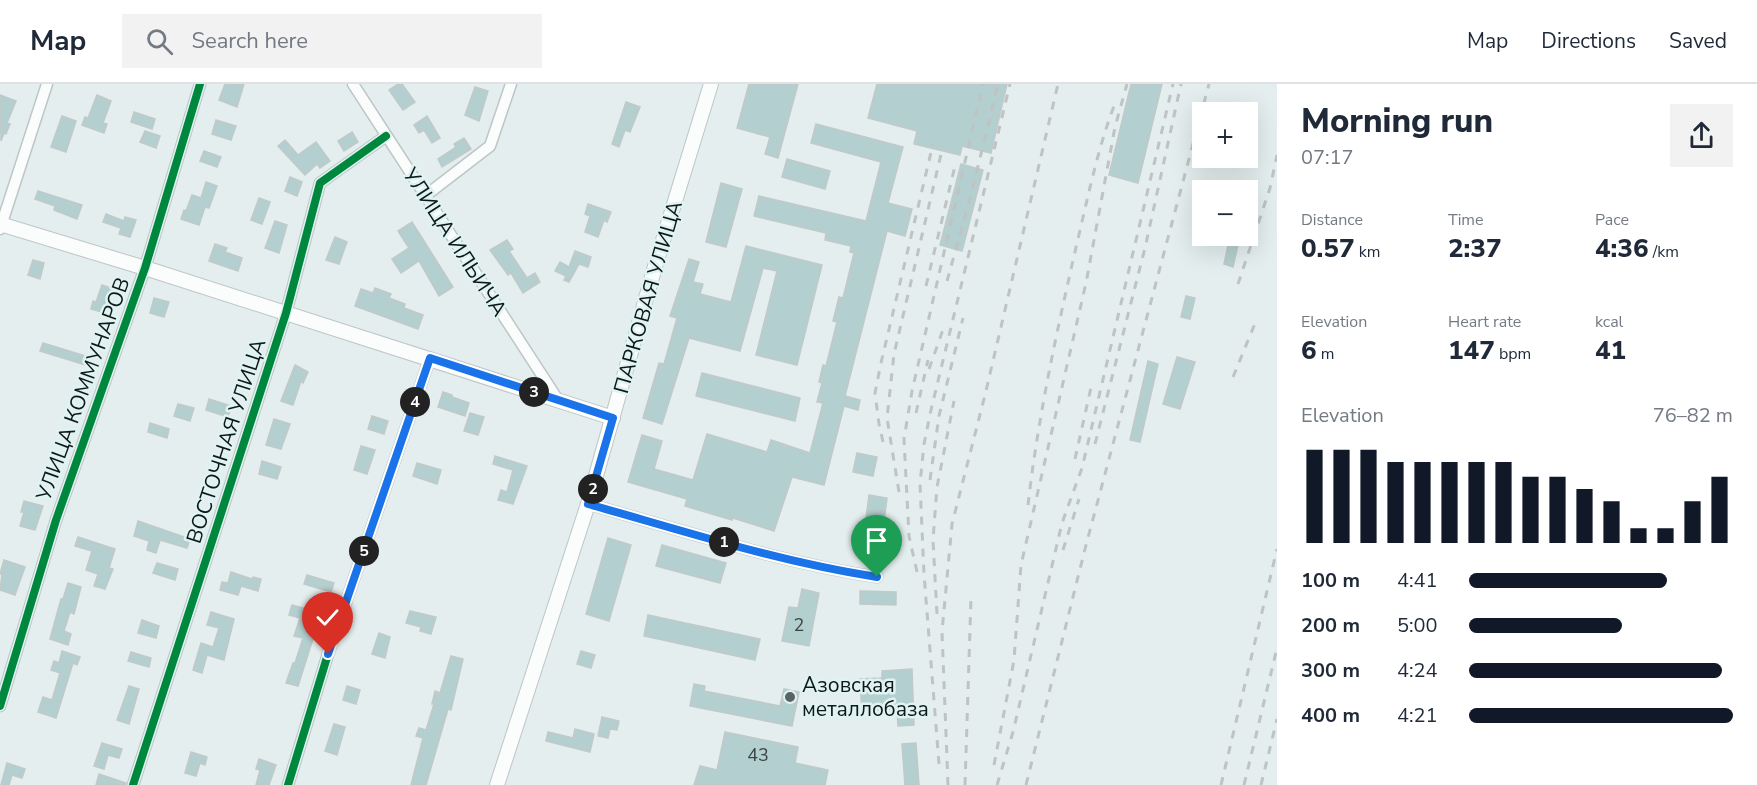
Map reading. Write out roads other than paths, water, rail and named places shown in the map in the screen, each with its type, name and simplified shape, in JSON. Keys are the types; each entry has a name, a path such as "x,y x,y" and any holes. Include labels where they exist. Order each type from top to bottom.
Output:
{"main road":[{"name":"ПАРКОВАЯ УЛИЦА","path":"497,785 588,504 656,263 711,84"},
{"path":"1,226 145,268 613,418"}],"street":[{"path":"1,226 47,84"},
{"name":"УЛИЦА КОММУНАРОВ","path":"0,706 56,520 145,268 200,84"},
{"name":"УЛИЦА ИЛЬИЧА","path":"353,84 558,400"},
{"path":"425,196 490,146 511,84"},
{"name":"ВОСТОЧНАЯ УЛИЦА","path":"133,785 286,314 320,183 386,136"},
{"path":"288,785 328,654 430,358"},
{"path":"588,504 779,558 877,577"}],"railway":[{"path":"917,572 909,536 904,439 912,391 983,84"},
{"path":"947,281 998,84"},
{"path":"939,764 924,574 920,484 924,444 1010,84"},
{"path":"948,785 942,632 952,524 985,395 1058,84"},
{"path":"994,765 1014,660 1021,565 1086,283 1115,127 1127,84"},
{"path":"997,785 1013,732 1062,523 1082,468 1173,84"},
{"path":"1095,444 1145,248 1181,84"},
{"path":"1026,785 1085,549 1209,84"},
{"path":"1028,505 1043,406 1062,308 1093,174 1114,106"},
{"path":"883,442 875,393 933,144"},
{"path":"899,492 887,418 894,354 943,146"},
{"path":"1238,284 1270,188 1277,155"},
{"path":"926,286 955,166"},
{"path":"930,480 939,416 963,318"},
{"path":"1233,377 1256,321"},
{"path":"929,369 945,324"},
{"path":"916,413 928,360"},
{"path":"1075,459 1092,383"},
{"path":"937,614 933,540 937,487 954,401"},
{"path":"1063,550 1079,499"},
{"path":"1221,785 1277,549"},
{"path":"965,785 971,597"},
{"path":"1244,785 1277,648"},
{"path":"1261,785 1277,719"}],"place":[{"name":"Азовская металлобаза","path":"790,697"}]}
